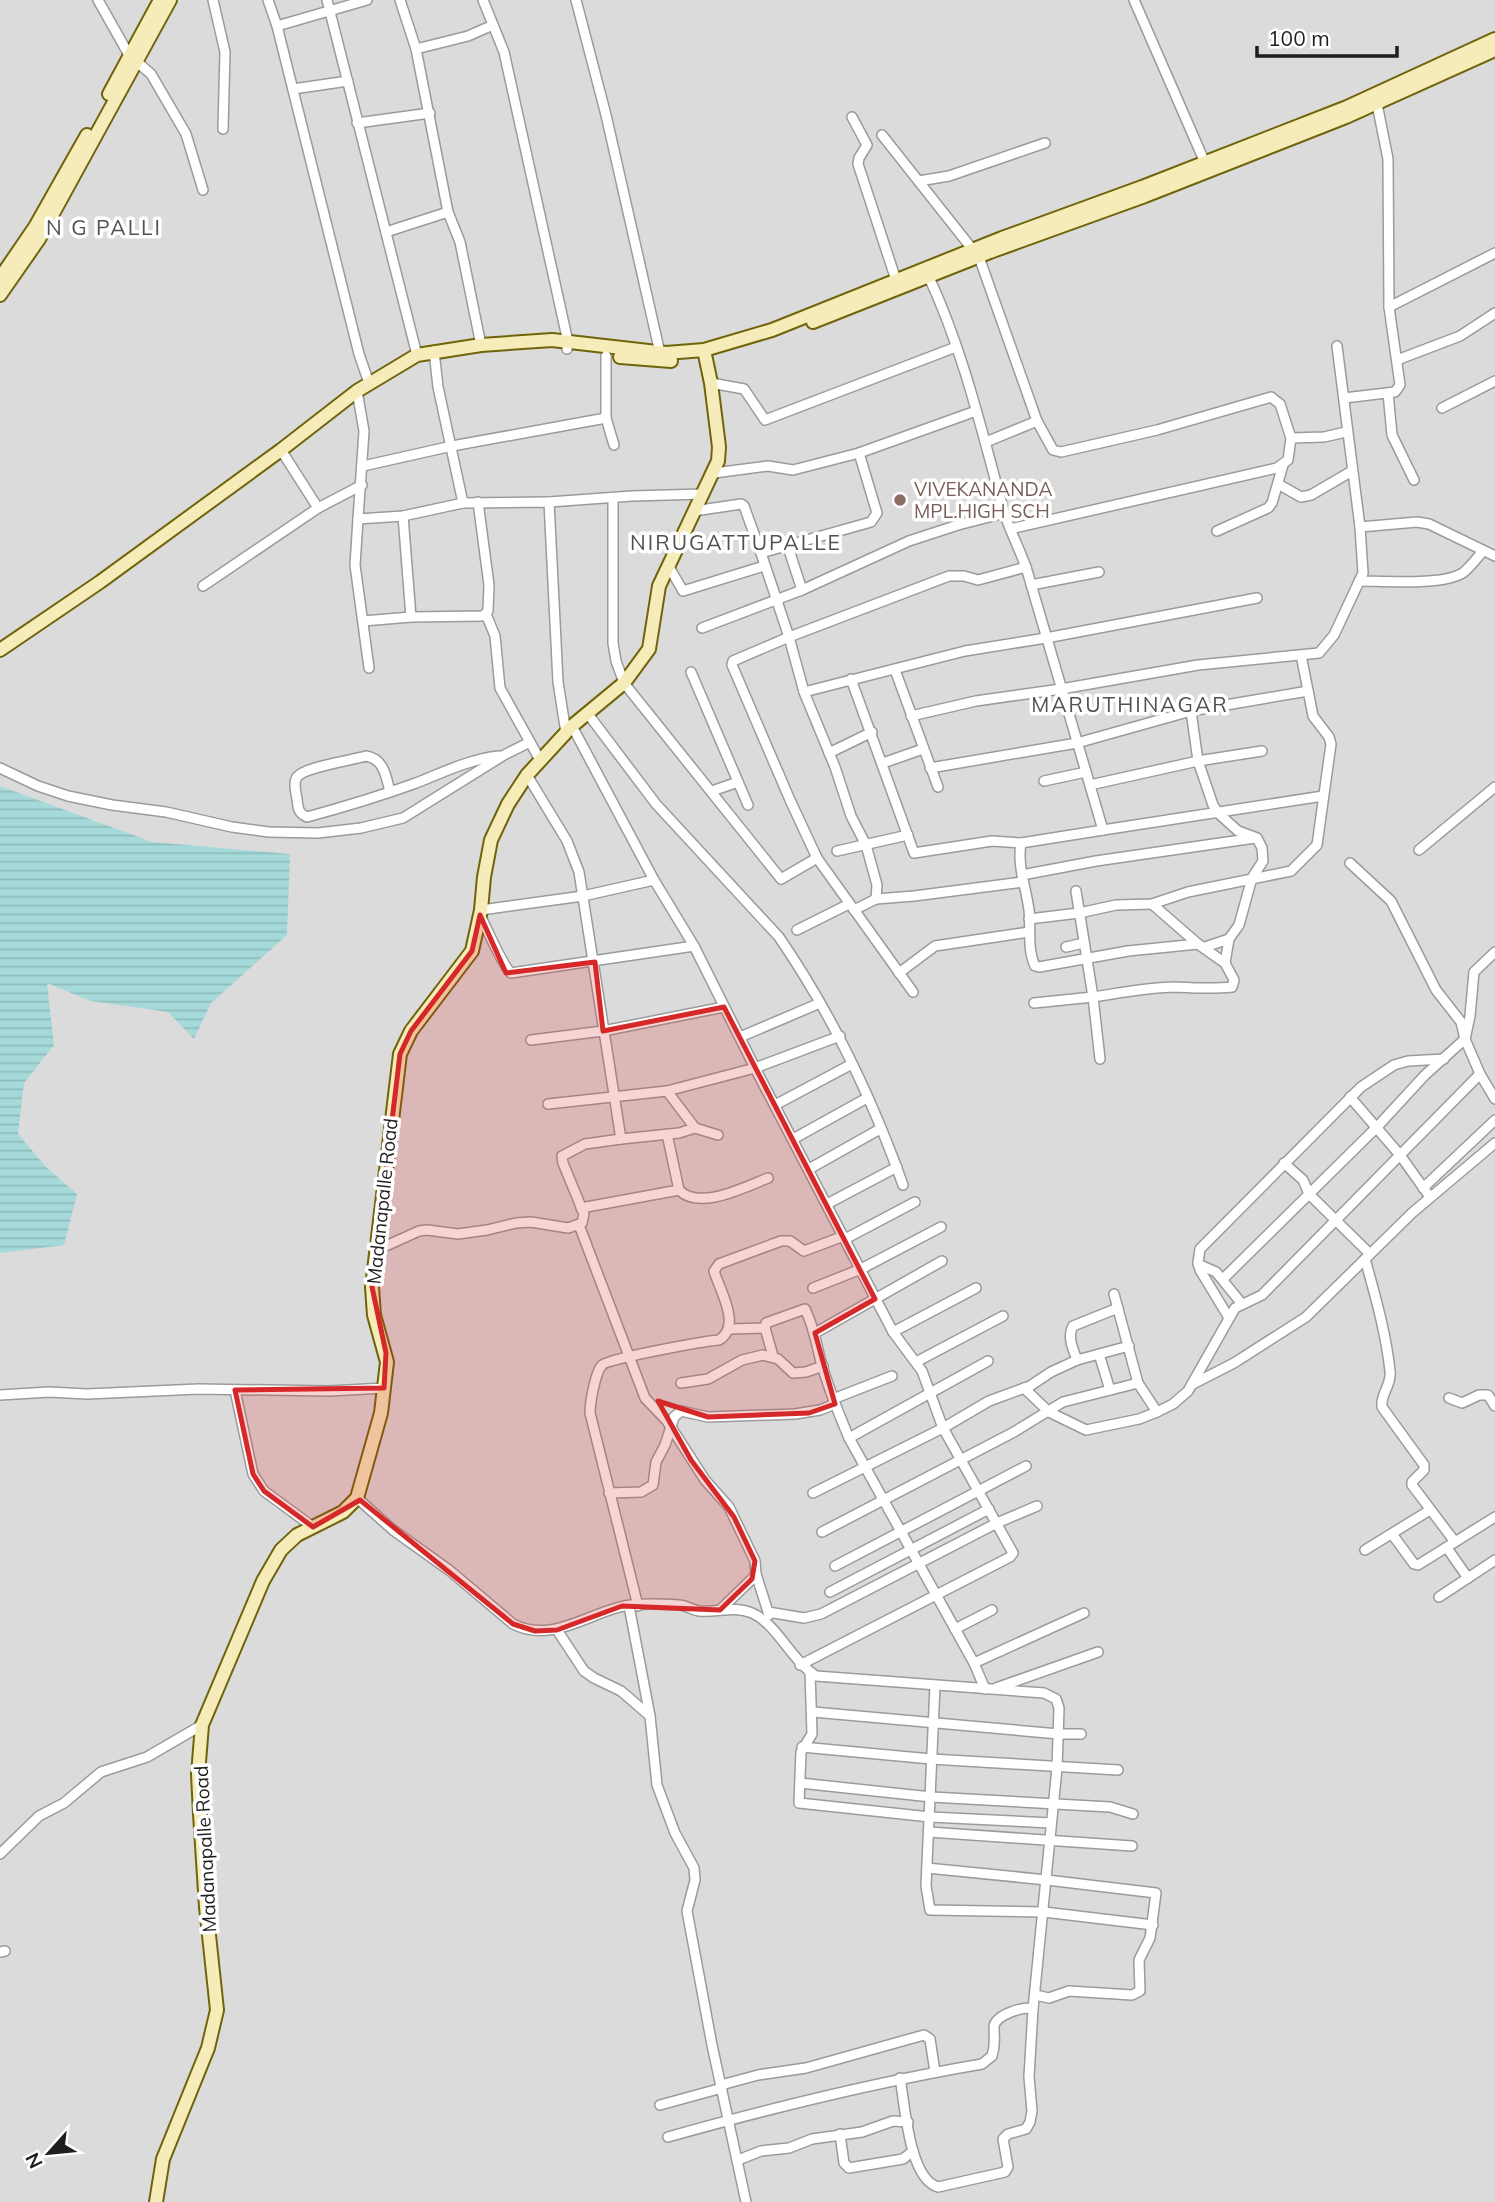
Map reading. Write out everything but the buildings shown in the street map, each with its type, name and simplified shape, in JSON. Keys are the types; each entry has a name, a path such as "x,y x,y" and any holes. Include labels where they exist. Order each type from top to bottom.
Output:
{"main road":[{"path":"0,295 39,239 58,196 132,59 160,0"},
{"path":"132,59 170,0"},
{"path":"1376,99 1495,39"},
{"path":"567,345 606,356 663,362 776,336 927,273 1207,167 1495,50"},
{"path":"0,278 58,196"},
{"path":"0,650 100,582 357,391 417,355 481,345 533,342 553,348 567,345 705,354 896,280 927,273"},
{"name":"Madanapalle Road","path":"156,2202 163,2159 208,2048 217,2011 206,1907 199,1787 202,1725 263,1581 288,1542 343,1512 357,1498 381,1413 386,1353 374,1315 373,1300 400,1054 411,1031 472,951 491,840 508,804 540,760 569,729 624,682 649,649 657,594 718,461 719,447 705,354"}],"street":[{"path":"98,0 132,59 150,74 186,134 203,190"},
{"path":"213,0 225,52 223,129"},
{"path":"268,0 277,26 359,354 369,383"},
{"path":"327,0 417,355"},
{"path":"277,26 367,0"},
{"path":"400,0 416,49 448,212 460,242 481,345"},
{"path":"483,0 504,52 567,345"},
{"path":"576,0 612,142 660,353"},
{"path":"1134,0 1207,167"},
{"path":"416,49 468,36 493,25"},
{"path":"293,89 348,81"},
{"path":"1344,398 1388,393 1399,388 1389,307 1388,159 1376,99"},
{"path":"358,123 430,113"},
{"path":"852,117 867,145 858,164 896,280"},
{"path":"882,135 976,254 1037,421 1050,448 1061,452 1157,430 1271,397 1280,404 1291,438 1288,460 1278,468 1010,529"},
{"path":"919,181 949,176 1045,143"},
{"path":"386,232 448,212"},
{"path":"1389,307 1495,253"},
{"path":"927,273 956,347 1010,529 1026,567 1103,830"},
{"path":"1397,360 1460,336 1495,313"},
{"path":"911,716 976,701 1061,690 1198,665 1319,653 1329,644 1363,573 1360,527 1337,346"},
{"path":"711,383 744,388 765,420 956,347"},
{"path":"434,351 438,387 463,503"},
{"path":"606,356 606,418 614,445"},
{"path":"1442,408 1495,381"},
{"path":"357,391 364,431 355,565 369,668"},
{"path":"1388,393 1392,435 1414,480"},
{"path":"714,473 768,466 793,471 859,453 976,411"},
{"path":"363,466 452,446 606,418"},
{"path":"986,442 1037,421"},
{"path":"1291,438 1324,437 1346,432"},
{"path":"281,450 318,508"},
{"path":"761,553 788,547 875,518 877,513 859,453"},
{"path":"1217,531 1268,508 1272,503 1283,465"},
{"path":"1278,484 1301,497 1311,495 1352,471"},
{"path":"203,586 318,508 362,485"},
{"path":"358,519 403,516 463,503 549,502 703,494"},
{"path":"613,498 613,643 616,662 624,682 779,878 817,858"},
{"path":"478,502 488,585 486,614 495,636 500,688 540,760"},
{"path":"549,502 558,682 569,729 694,946 893,1332 922,1371 943,1428 1012,1555 800,1665"},
{"path":"694,511 741,504 744,506 789,637 804,692 851,816 866,845 877,885 876,899"},
{"path":"702,628 802,590 909,541 958,524 1005,513"},
{"path":"403,516 411,617"},
{"path":"1360,527 1417,522 1429,524 1495,556"},
{"path":"788,547 802,590"},
{"path":"1359,581 1413,582 1451,578 1464,572 1483,551"},
{"path":"669,567 683,591 764,566"},
{"path":"913,992 817,858 732,665 736,658 949,576 978,580 1026,567"},
{"path":"1031,585 1099,572"},
{"path":"804,692 965,650 1046,638 1257,598"},
{"path":"363,621 411,617 480,617 486,614"},
{"path":"1029,919 1116,905 1152,904 1188,892 1291,871 1312,852 1317,845 1321,828 1331,741 1313,716 1301,655"},
{"path":"895,670 937,788"},
{"path":"691,671 748,806"},
{"path":"852,679 912,851 916,854 992,841 1021,843 1323,796"},
{"path":"930,768 1077,743 1191,711 1308,691"},
{"path":"1191,711 1198,761 1218,813 1238,831 1257,838 1262,848 1263,861 1252,878 1239,925 1229,939 1225,963"},
{"path":"588,714 656,804 779,937 840,1036 903,1185"},
{"path":"829,753 872,732"},
{"path":"0,768 38,786 79,799 166,812 257,831 318,833 360,828 403,818 504,755 530,742"},
{"path":"883,763 923,749"},
{"path":"1090,785 1198,761 1262,751"},
{"path":"390,792 379,762 366,756 307,771 297,777 295,782 298,808 302,815 307,817 390,792 476,760 504,755"},
{"path":"1044,781 1086,772"},
{"path":"527,775 567,841 579,872 621,1139"},
{"path":"712,791 738,782"},
{"path":"1419,850 1495,787"},
{"path":"837,851 908,835"},
{"path":"797,930 876,899 914,896 1022,878 1096,861 1257,838"},
{"path":"1021,843 1019,858 1033,961 1039,967 1128,951 1201,945 1229,939"},
{"path":"1350,863 1391,901 1436,990 1461,1022 1480,1074 1495,1099"},
{"path":"654,880 480,912 505,968 512,973 694,946"},
{"path":"1076,891 1100,1059"},
{"path":"1034,1003 1149,989 1176,987 1210,990 1232,987 1234,980 1225,963 1152,904"},
{"path":"899,973 935,946 1029,932"},
{"path":"1066,947 1084,943"},
{"path":"1223,1279 1465,1039 1471,1016 1474,972 1495,952"},
{"path":"740,1037 820,1003"},
{"path":"531,1040 603,1031 724,1007"},
{"path":"548,1104 667,1091 755,1068 840,1036"},
{"path":"1229,1318 1204,1279 1198,1264 1200,1249 1350,1097 1380,1072 1408,1061 1444,1059"},
{"path":"775,1105 852,1064"},
{"path":"1024,1388 1049,1412 1086,1430 1139,1419 1179,1400 1235,1308 1262,1295 1480,1074"},
{"path":"667,1091 695,1128"},
{"path":"1350,1097 1400,1155 1430,1197"},
{"path":"793,1139 867,1098"},
{"path":"1423,1188 1495,1120"},
{"path":"377,1250 410,1234 428,1230 458,1234 516,1223 531,1222 568,1228 579,1225 583,1220 581,1208 562,1163 562,1156 585,1144 667,1135 695,1128 718,1135"},
{"path":"808,1169 880,1129"},
{"path":"667,1135 680,1190 684,1195 705,1199 768,1178"},
{"path":"1191,1384 1234,1363 1307,1317 1430,1197 1495,1143"},
{"path":"1284,1163 1303,1180 1308,1194 1368,1256 1390,1371 1390,1385 1381,1404 1423,1461 1424,1470 1412,1483 1468,1577"},
{"path":"827,1204 897,1167"},
{"path":"581,1208 680,1190"},
{"path":"746,2202 687,1911 695,1880 694,1868 675,1833 657,1784 650,1716 633,1606 590,1407 601,1366 607,1362 719,1340 727,1334 730,1329 723,1292 715,1275 716,1267 730,1259 781,1241 790,1241 804,1251 845,1237 915,1202"},
{"path":"579,1225 645,1398 671,1426 705,1480 729,1507 755,1561 756,1574 777,1636"},
{"path":"813,1288 861,1269 941,1227"},
{"path":"816,1333 942,1261"},
{"path":"1198,1264 1213,1270 1223,1279 1242,1304"},
{"path":"893,1332 976,1288"},
{"path":"1114,1294 1138,1384 1157,1412"},
{"path":"1077,1360 1070,1334 1073,1326 1118,1308"},
{"path":"823,1366 793,1373 773,1356 765,1328 768,1321 803,1309 816,1333 834,1402 849,1438 988,1689"},
{"path":"916,1362 1003,1316"},
{"path":"730,1329 765,1328"},
{"path":"813,1493 943,1428 989,1401 1024,1388 1051,1371 1077,1360 1129,1346"},
{"path":"1099,1354 1110,1390"},
{"path":"681,1383 708,1379 753,1356 773,1356"},
{"path":"849,1438 988,1361"},
{"path":"609,1493 641,1492 653,1485 656,1462 674,1417 681,1411 708,1417 796,1414 820,1410 892,1376"},
{"path":"822,1532 1070,1399 1138,1384"},
{"path":"0,1395 384,1388"},
{"path":"235,1390 253,1474 258,1484 313,1527"},
{"path":"1449,1398 1461,1403 1483,1394 1490,1397 1495,1406"},
{"path":"835,1566 1026,1466"},
{"path":"357,1498 393,1530 449,1570 513,1624 535,1631 557,1630 622,1606 681,1605 698,1611 732,1608 763,1619 800,1665 816,1676 1051,1695 1056,1699 1059,1708 1057,1768 1033,2009 1029,2077 1033,2104 1026,2129 1008,2134 1003,2139 1007,2167 1005,2172 938,2187 928,2182 922,2176 913,2151 900,2078"},
{"path":"768,1612 812,1618 997,1523 1037,1506"},
{"path":"830,1592 989,1509"},
{"path":"1364,1550 1430,1510"},
{"path":"1392,1534 1416,1565 1495,1517"},
{"path":"1439,1597 1495,1560"},
{"path":"720,1610 756,1574"},
{"path":"954,1629 992,1610"},
{"path":"974,1663 1084,1613"},
{"path":"557,1630 584,1671 621,1690 650,1716"},
{"path":"988,1689 1098,1652"},
{"path":"810,1672 813,1712 811,1737 802,1747 799,1804 930,1817 1051,1823"},
{"path":"936,1686 926,1886 930,1910 1044,1912 1153,1925"},
{"path":"813,1712 1081,1734"},
{"path":"0,1854 39,1816 64,1803 101,1772 147,1757 202,1725"},
{"path":"802,1747 932,1759 1118,1770"},
{"path":"800,1783 931,1797 1110,1807 1133,1814"},
{"path":"929,1832 1132,1846"},
{"path":"927,1868 1154,1892 1157,1895 1149,1941 1139,1960 1141,1988 1136,1994 1069,1991 1049,1998 1035,1995"},
{"path":"668,2137 900,2078 986,2063 995,2046 995,2023 1020,2008 1033,2009"},
{"path":"660,2105 758,2075 799,2070 924,2035 930,2039 935,2072"},
{"path":"738,2160 761,2151 784,2149 812,2139 862,2132 893,2121 908,2122"},
{"path":"840,2134 844,2163 849,2168 898,2160 909,2156 913,2151"}],"highlighted area":[{"path":"480,915 506,973 595,962 603,1031 724,1007 875,1299 815,1333 835,1404 809,1413 708,1417 658,1401 691,1460 734,1517 755,1561 752,1579 720,1610 622,1606 557,1630 535,1631 513,1624 360,1500 313,1527 264,1491 253,1474 235,1390 384,1388 386,1353 372,1287 400,1054 411,1031 472,951"}],"shaded area":[{"path":"0,0 1495,0 1495,2202 0,2202"}],"water":[{"path":"0,786 152,842 290,854 287,935 211,1003 194,1039 168,1012 91,1001 47,983 54,1045 24,1083 18,1134 46,1167 77,1194 64,1245 0,1253"}],"place":[{"name":"VIVEKANANDA MPL.HIGH SCH","path":"900,500"}],"district":[{"name":"N G PALLI","path":"104,228"},
{"name":"NIRUGATTUPALLE","path":"736,543"},
{"name":"MARUTHINAGAR","path":"1130,705"}]}
